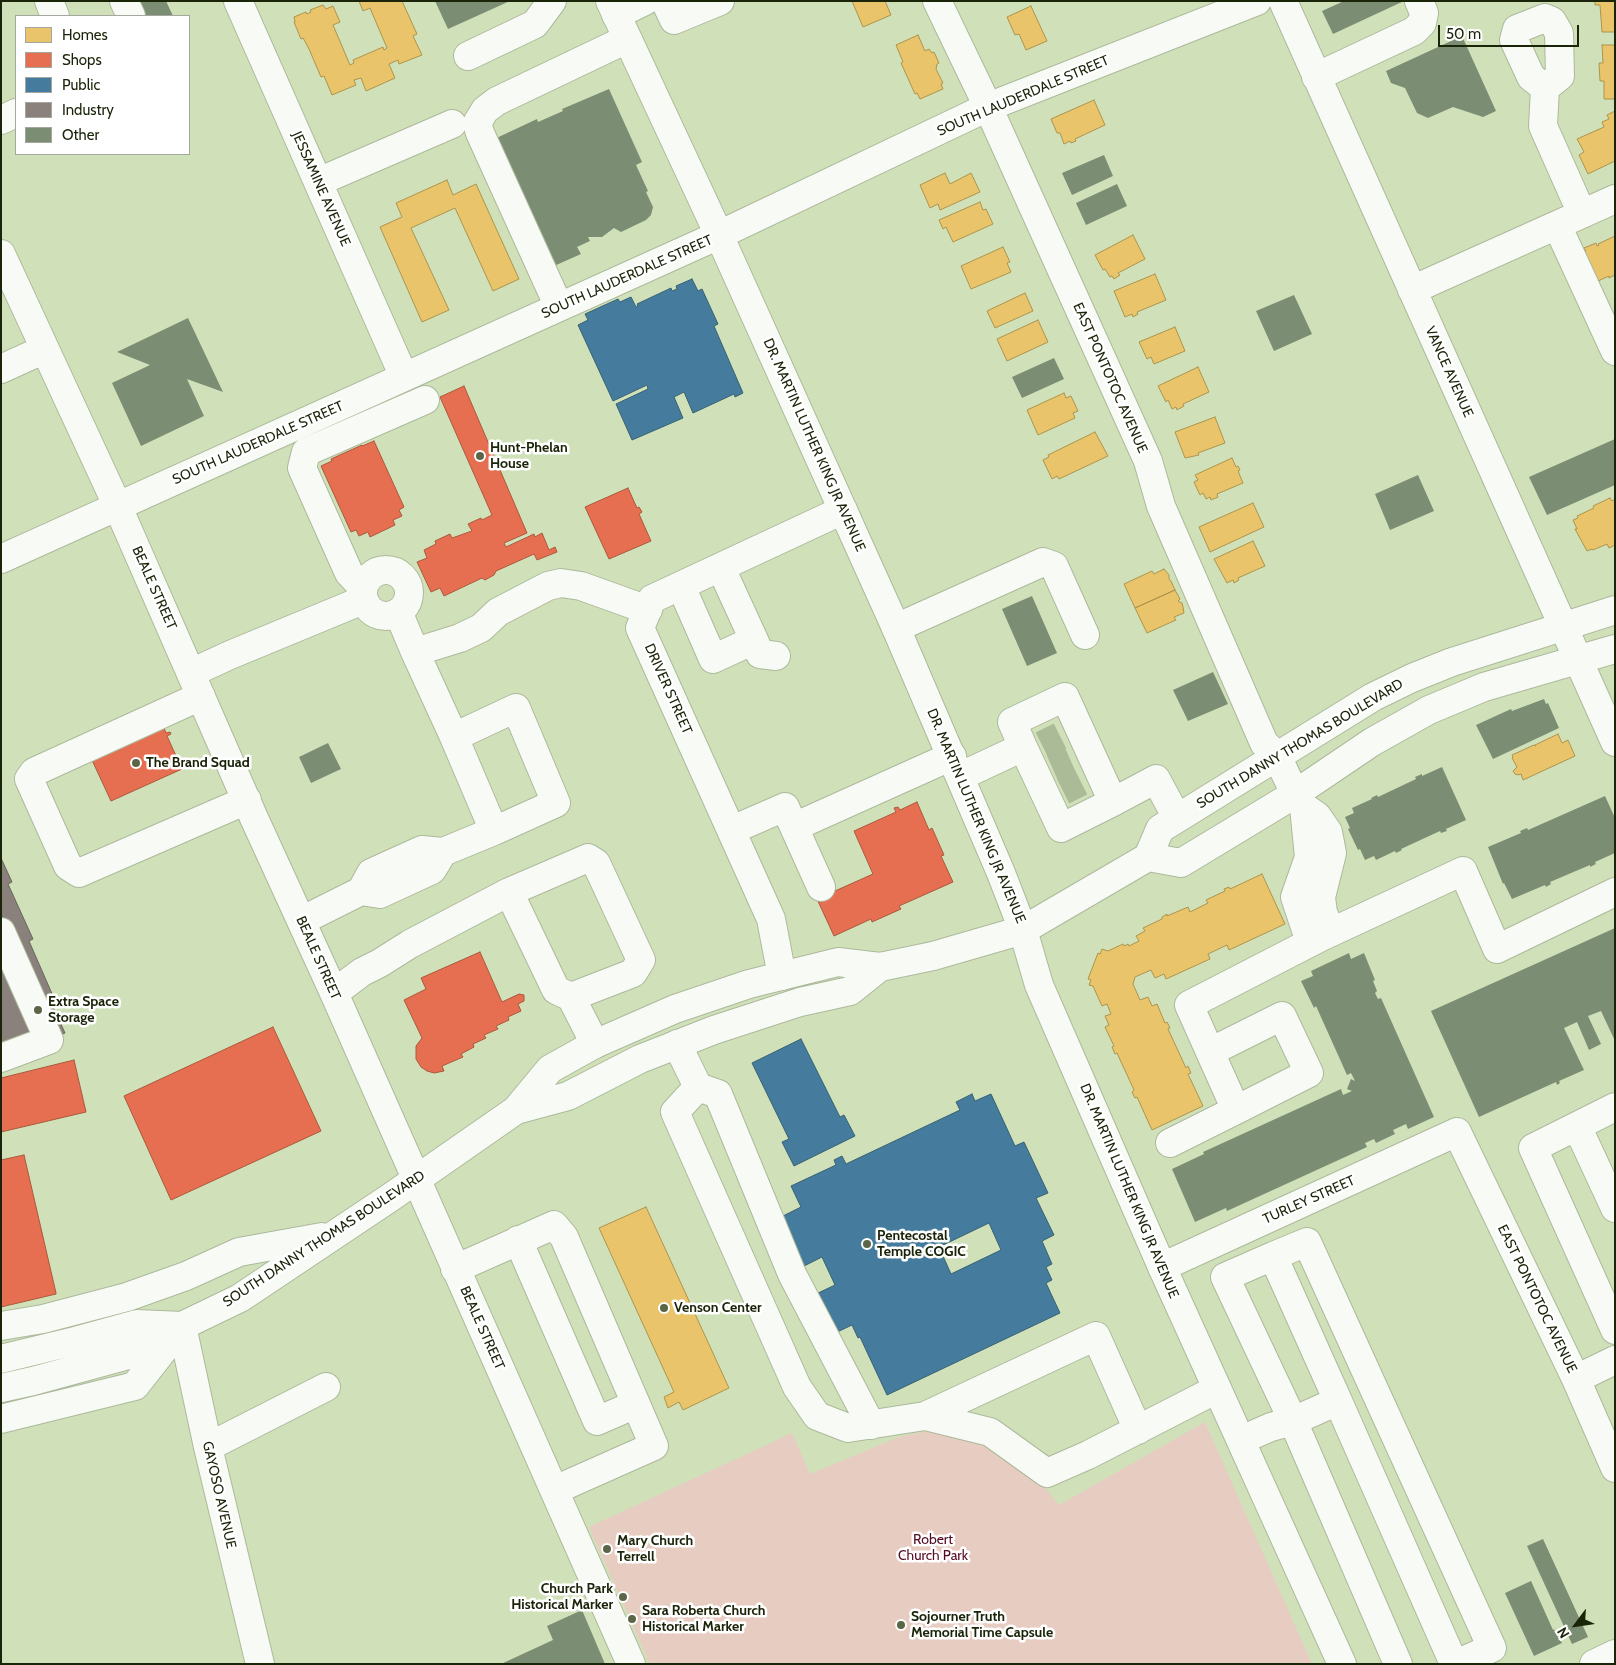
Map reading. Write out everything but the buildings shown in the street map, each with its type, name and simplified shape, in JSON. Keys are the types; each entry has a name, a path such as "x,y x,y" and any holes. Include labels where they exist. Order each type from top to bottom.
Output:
{"street":[{"path":"49,1 56,15"},
{"path":"124,1 131,15"},
{"name":"JESSAMINE AVENUE","path":"238,1 404,377"},
{"path":"468,56 536,24 552,1"},
{"path":"559,308 480,133 478,123 485,110 496,101 645,1"},
{"path":"666,1 674,20 720,1"},
{"name":"EAST PONTOTOC AVENUE","path":"937,1 988,107 1148,461 1161,506 1264,743 1277,756 1300,801"},
{"name":"SOUTH LAUDERDALE STREET","path":"1,559 719,235 988,107 1257,1"},
{"name":"VANCE AVENUE","path":"1283,1 1615,742"},
{"path":"1316,77 1414,31 1422,23 1424,12 1419,1"},
{"name":"DR. MARTIN LUTHER KING JR AVENUE","path":"618,18 719,235 896,628 1004,878 1023,930 1039,985 1162,1267 1342,1664"},
{"path":"1545,88 1542,126 1582,214"},
{"path":"1,120 15,113"},
{"path":"318,182 452,124"},
{"path":"1412,290 1615,200"},
{"path":"1557,226 1614,345"},
{"name":"BEALE STREET","path":"1,254 118,507 631,1664"},
{"path":"1,369 45,349"},
{"path":"247,800 79,873 68,866 29,778 34,772 196,685 230,655 363,594 368,579 373,573 380,570 388,570 401,576 406,582 409,596 407,604 399,614 388,617 380,616 372,613 367,607 363,594 349,573 302,468 306,452 425,400"},
{"path":"415,652 460,638 481,628 498,612 548,586 561,583 581,586 648,610 652,599 843,510"},
{"path":"896,628 1043,562 1054,566 1085,635"},
{"path":"721,568 760,654 776,656"},
{"path":"681,586 713,659 754,640"},
{"name":"DRIVER STREET","path":"648,610 640,628 771,920 782,976"},
{"name":"SOUTH DANNY THOMAS BOULEVARD","path":"1,1359 75,1342 137,1324 182,1326 240,1298 416,1180 516,1110 550,1069 596,1044 675,1009 716,994 782,976 838,962 880,967 933,956 1023,930 1148,857 1160,829 1373,697 1412,678 1452,662 1615,610"},
{"path":"399,614 494,831"},
{"path":"1148,857 1181,863 1300,801 1372,742 1429,710 1484,687 1615,649"},
{"path":"301,921 361,892 371,873 402,871 422,850 443,852 556,803 516,708 454,737"},
{"path":"794,827 956,766 1059,762 1113,802"},
{"path":"1059,762 1061,828 1156,779 1177,818"},
{"path":"1300,801 1316,816 1328,832 1332,853 1321,897 1323,912 1321,937"},
{"path":"732,830 785,807 821,887"},
{"path":"334,993 362,972 410,944 509,892 588,858 596,863 641,960 633,973 572,997"},
{"path":"1236,1110 1189,1005 1321,937 1463,871 1497,949 1615,892"},
{"path":"509,892 556,990 572,997 596,1044"},
{"path":"1,932 49,1040 1,1058"},
{"name":"SOUTH DANNY THOMAS BOULEVARD","path":"516,1110 568,1096 640,1059 750,1017 850,990 880,967"},
{"path":"1170,1143 1309,1073 1282,1016 1210,1052"},
{"path":"677,1044 698,1087 718,1094 792,1274 871,1425"},
{"path":"698,1087 675,1112 797,1387 817,1416 848,1428 925,1416 1096,1336 1138,1430"},
{"path":"1615,1108 1533,1148 1615,1330"},
{"path":"1577,1126 1615,1208"},
{"name":"EAST PONTOTOC AVENUE","path":"1457,1132 1576,1379 1615,1468"},
{"name":"TURLEY STREET","path":"1162,1267 1457,1132"},
{"path":"455,1269 554,1225 564,1237 654,1446 555,1490"},
{"path":"1,1326 43,1319 127,1297 186,1276 239,1252 334,1235"},
{"path":"518,1240 596,1421 636,1404"},
{"path":"1273,1256 1455,1664 1492,1648 1306,1242 1273,1256 1226,1277 1292,1421 1398,1664"},
{"path":"1,1388 143,1352 182,1326"},
{"path":"1,1419 135,1386 182,1326"},
{"name":"GAYOSO AVENUE","path":"182,1326 208,1448 260,1664"},
{"path":"1576,1379 1615,1360"},
{"path":"208,1448 326,1387"},
{"path":"925,1416 990,1432 1047,1473 1088,1455 1217,1390"},
{"path":"1240,1440 1271,1427 1292,1421 1338,1401"},
{"path":"1594,1664 1615,1654"}],"green space":[{"name":"Robert Church Park","path":"1205,1422 1312,1664 650,1664 589,1527 792,1433 810,1474 899,1437 923,1432 955,1434 978,1439 1038,1479 1059,1505"}],"tunnel":[{"path":"1042,745 1060,736"},
{"path":"1052,767 1070,759"},
{"path":"1063,791 1081,782"}],"place":[{"name":"Hunt-Phelan House","path":"480,456"},
{"name":"The Brand Squad","path":"136,763"},
{"name":"Extra Space Storage","path":"38,1010"},
{"name":"Pentecostal Temple COGIC","path":"867,1244"},
{"name":"Venson Center","path":"664,1308"},
{"name":"Mary Church Terrell","path":"607,1549"},
{"name":"Church Park Historical Marker","path":"623,1597"},
{"name":"Sara Roberta Church Historical Marker","path":"632,1619"},
{"name":"Sojourner Truth Memorial Time Capsule","path":"901,1625"}]}
